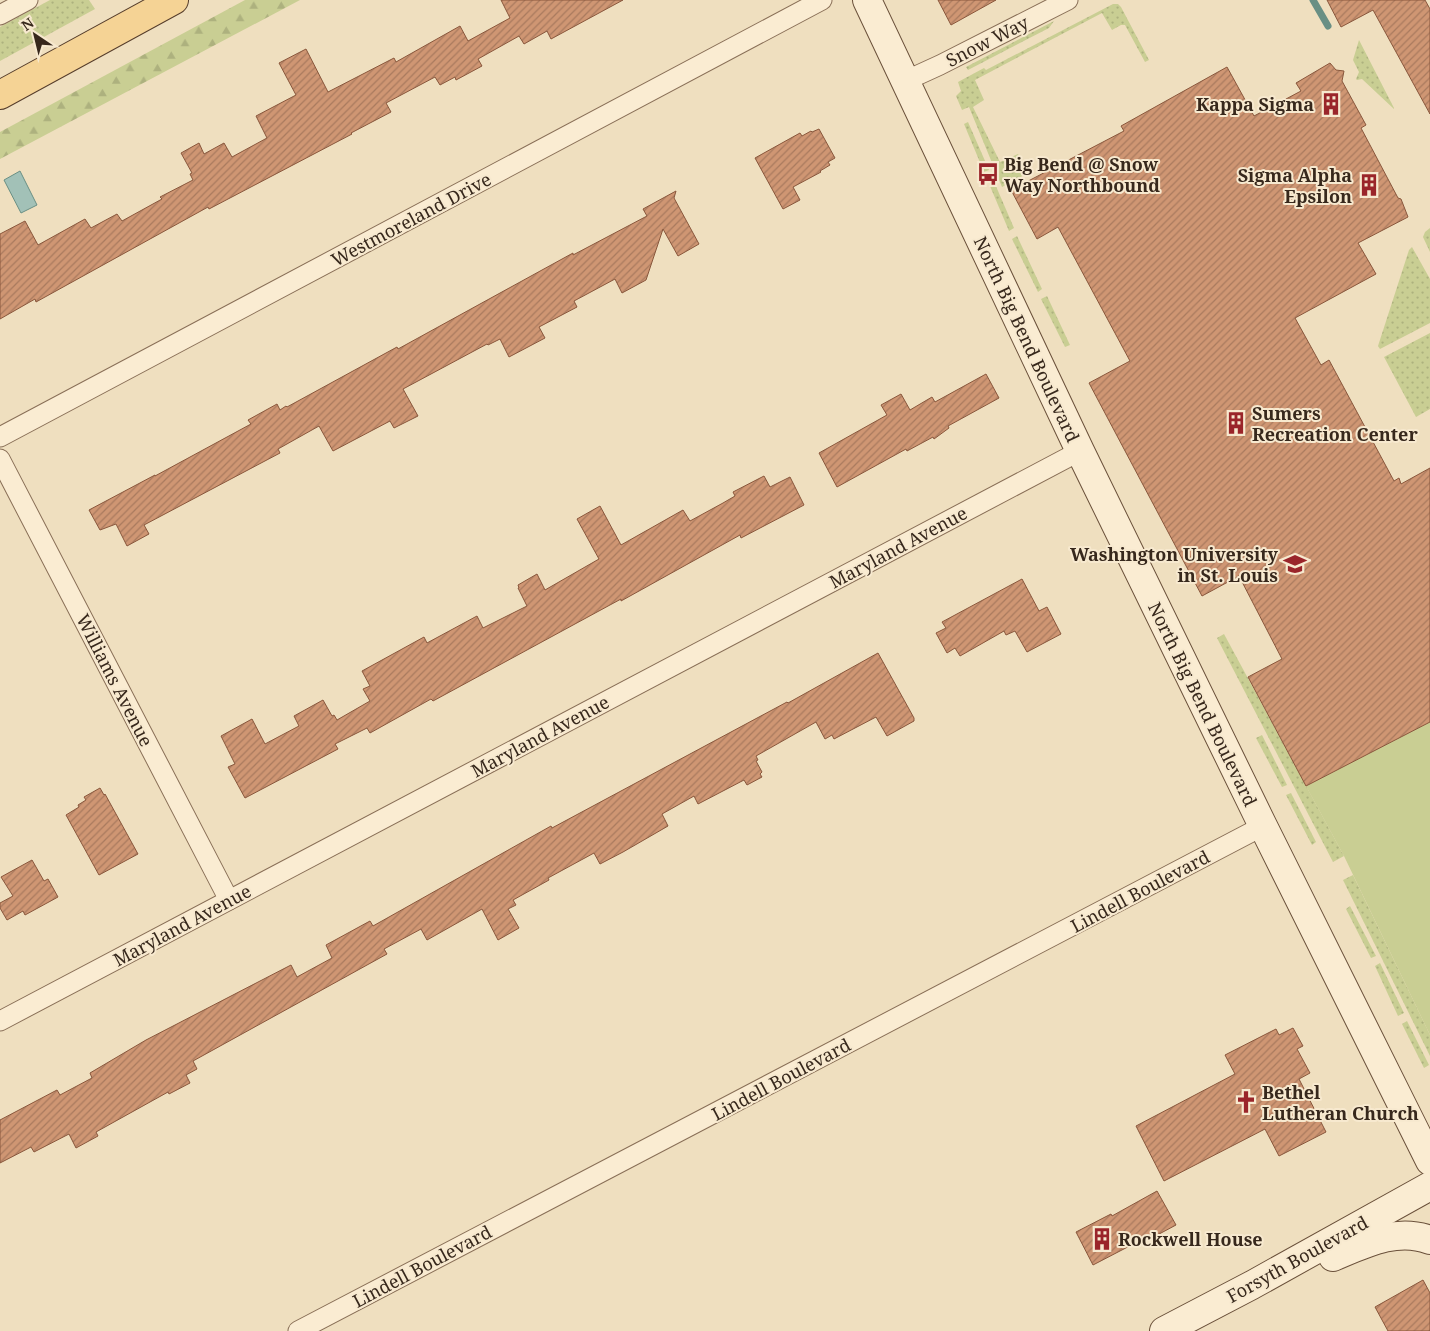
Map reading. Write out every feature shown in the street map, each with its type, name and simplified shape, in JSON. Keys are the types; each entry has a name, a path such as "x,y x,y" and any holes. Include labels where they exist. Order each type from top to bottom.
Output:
{"main road":[{"path":"0,95 174,0"},
{"name":"North Big Bend Boulevard","path":"867,0 1080,451 1263,826 1430,1161"},
{"path":"1398,1097 1430,1115"},
{"name":"Forsyth Boulevard","path":"1164,1331 1252,1285 1430,1186"},
{"path":"1252,1285 1315,1264 1368,1242 1396,1235 1422,1237 1430,1240"}],"street":[{"path":"0,15 28,0"},
{"name":"Westmoreland Drive","path":"0,438 822,0"},
{"name":"Snow Way","path":"905,81 1068,0"},
{"name":"Maryland Avenue","path":"0,1021 1080,451"},
{"name":"Williams Avenue","path":"0,459 229,900"},
{"name":"Lindell Boulevard","path":"298,1331 1263,826"}],"green space":[{"path":"50,0 89,0 95,9 0,61 0,27"},
{"path":"245,0 300,0 0,159 0,132"},
{"path":"1113,4 1118,4 1121,7 1149,60 1145,62 1125,25 1112,30 1102,13 975,80 984,100 973,107 1000,162 1018,154 1028,173 1002,187 969,107 962,110 956,96 961,91 958,82 984,68 986,70"},
{"path":"1054,21 1049,28 968,70 966,67"},
{"path":"1359,40 1394,109 1362,79 1356,79 1359,72 1353,60"},
{"path":"968,122 989,170 984,172 964,124"},
{"path":"992,177 1014,228 1009,231 987,179"},
{"path":"1430,228 1430,252 1423,237"},
{"path":"1017,236 1042,289 1038,292 1012,239"},
{"path":"1412,247 1430,279 1430,323 1380,349 1378,346 1409,250"},
{"path":"1047,296 1070,345 1065,347 1041,299"},
{"path":"1430,333 1430,409 1416,417 1384,357"},
{"path":"1224,634 1344,856 1333,862 1217,638"},
{"path":"1430,722 1430,1035 1344,856 1306,786"},
{"path":"1262,735 1287,785 1282,787 1256,738"},
{"path":"1291,793 1316,842 1312,845 1286,795"},
{"path":"1353,875 1430,1035 1430,1056 1343,880"},
{"path":"1350,906 1376,956 1371,958 1346,909"},
{"path":"1380,963 1404,1013 1398,1016 1375,966"},
{"path":"1407,1021 1429,1065 1424,1068 1402,1024"}],"water":[{"path":"20,171 37,205 21,213 4,180"}],"building":[{"path":"501,0 623,0 551,39 547,31 524,44 519,36 478,59 482,66 456,80 455,77 440,85 435,77 386,103 391,112 352,134 209,209 208,207 36,302 35,299 0,319 0,234 25,221 38,245 85,219 91,228 117,214 122,221 162,199 160,197 193,180 190,174 192,173 181,153 199,143 204,154 224,143 232,157 267,138 256,116 296,95 279,63 306,49 328,92 394,58 396,62 460,26 468,41 510,18"},
{"path":"938,0 996,0 951,25"},
{"path":"1327,0 1425,0 1430,9 1430,114 1373,10 1341,27"},
{"name":"Sumers Recreation Center","path":"1330,63 1336,70 1344,71 1342,81 1366,125 1361,128 1398,198 1401,199 1408,217 1358,243 1376,274 1295,318 1321,365 1329,360 1394,481 1399,478 1401,484 1430,468 1430,722 1306,786 1248,677 1282,659 1239,576 1202,596 1089,383 1130,361 1058,227 1037,239 1011,190 1124,131 1121,126 1227,67 1254,116 1301,91 1296,83"},
{"path":"819,129 835,158 828,162 830,165 821,172 793,187 800,200 783,209 755,158 800,133 802,136"},
{"path":"676,191 674,198 699,244 678,256 663,229 646,280 622,293 615,279 574,301 577,307 539,327 545,338 509,357 500,339 487,344 403,389 418,416 394,428 390,421 333,451 319,426 278,449 280,453 144,525 149,534 127,546 116,524 100,530 89,510 251,424 248,420 277,404 280,410 287,407 397,347 398,349 573,253 573,255 647,216 643,209"},
{"path":"986,374 999,398 948,426 949,428 934,439 933,437 907,451 906,449 837,487 819,453 887,415 881,405 901,394 910,410 932,397 935,402"},
{"path":"764,476 770,487 790,477 804,505 741,538 740,535 433,701 431,699 370,733 367,728 335,744 338,749 245,798 228,767 235,764 221,736 252,719 265,744 299,726 294,716 323,700 332,716 334,715 337,720 370,701 363,689 370,686 362,671 424,637 427,643 477,616 483,628 527,606 518,585 537,574 545,590 599,559 577,519 600,506 621,545 683,510 690,521 735,496 733,492"},
{"path":"1022,579 1039,611 1047,607 1061,634 1027,652 1015,631 1006,635 1004,631 960,656 955,648 947,653 936,633 946,628 942,622"},
{"path":"878,653 914,721 887,736 876,717 834,739 832,735 825,739 816,722 756,756 762,777 747,785 744,780 698,804 694,796 662,814 668,826 623,852 600,864 594,853 513,900 516,905 508,909 519,928 498,940 482,909 427,940 421,929 384,949 387,954 193,1061 197,1069 186,1075 190,1083 169,1094 168,1092 96,1132 98,1136 76,1148 69,1134 34,1152 31,1147 0,1163 0,1120 57,1090 60,1095 92,1078 90,1073 146,1040 291,965 297,977 332,958 326,945 370,921 373,926 551,826 552,828"},
{"path":"100,788 138,854 99,875 66,815 86,800 84,797"},
{"path":"32,860 44,881 48,879 58,897 25,915 23,911 7,920 0,908 0,903 13,896 1,877"},
{"name":"Bethel Lutheran Church","path":"1293,1028 1303,1046 1297,1049 1310,1073 1299,1079 1326,1132 1279,1156 1265,1129 1164,1181 1136,1126 1235,1074 1225,1055 1276,1029 1279,1035"},
{"path":"1157,1191 1176,1225 1146,1241 1145,1238 1093,1265 1076,1232 1111,1214 1112,1216"},
{"path":"1423,1280 1430,1293 1430,1331 1388,1331 1375,1307"}],"waterway":[{"path":"1313,0 1328,26"}],"place":[{"name":"Kappa Sigma","path":"1331,104"},
{"name":"Big Bend @ Snow Way Northbound","path":"988,174"},
{"name":"Sigma Alpha Epsilon","path":"1369,185"},
{"name":"Sumers Recreation Center","path":"1236,423"},
{"name":"Washington University in St. Louis","path":"1295,564"},
{"name":"Bethel Lutheran Church","path":"1246,1102"},
{"name":"Rockwell House","path":"1102,1239"}]}
